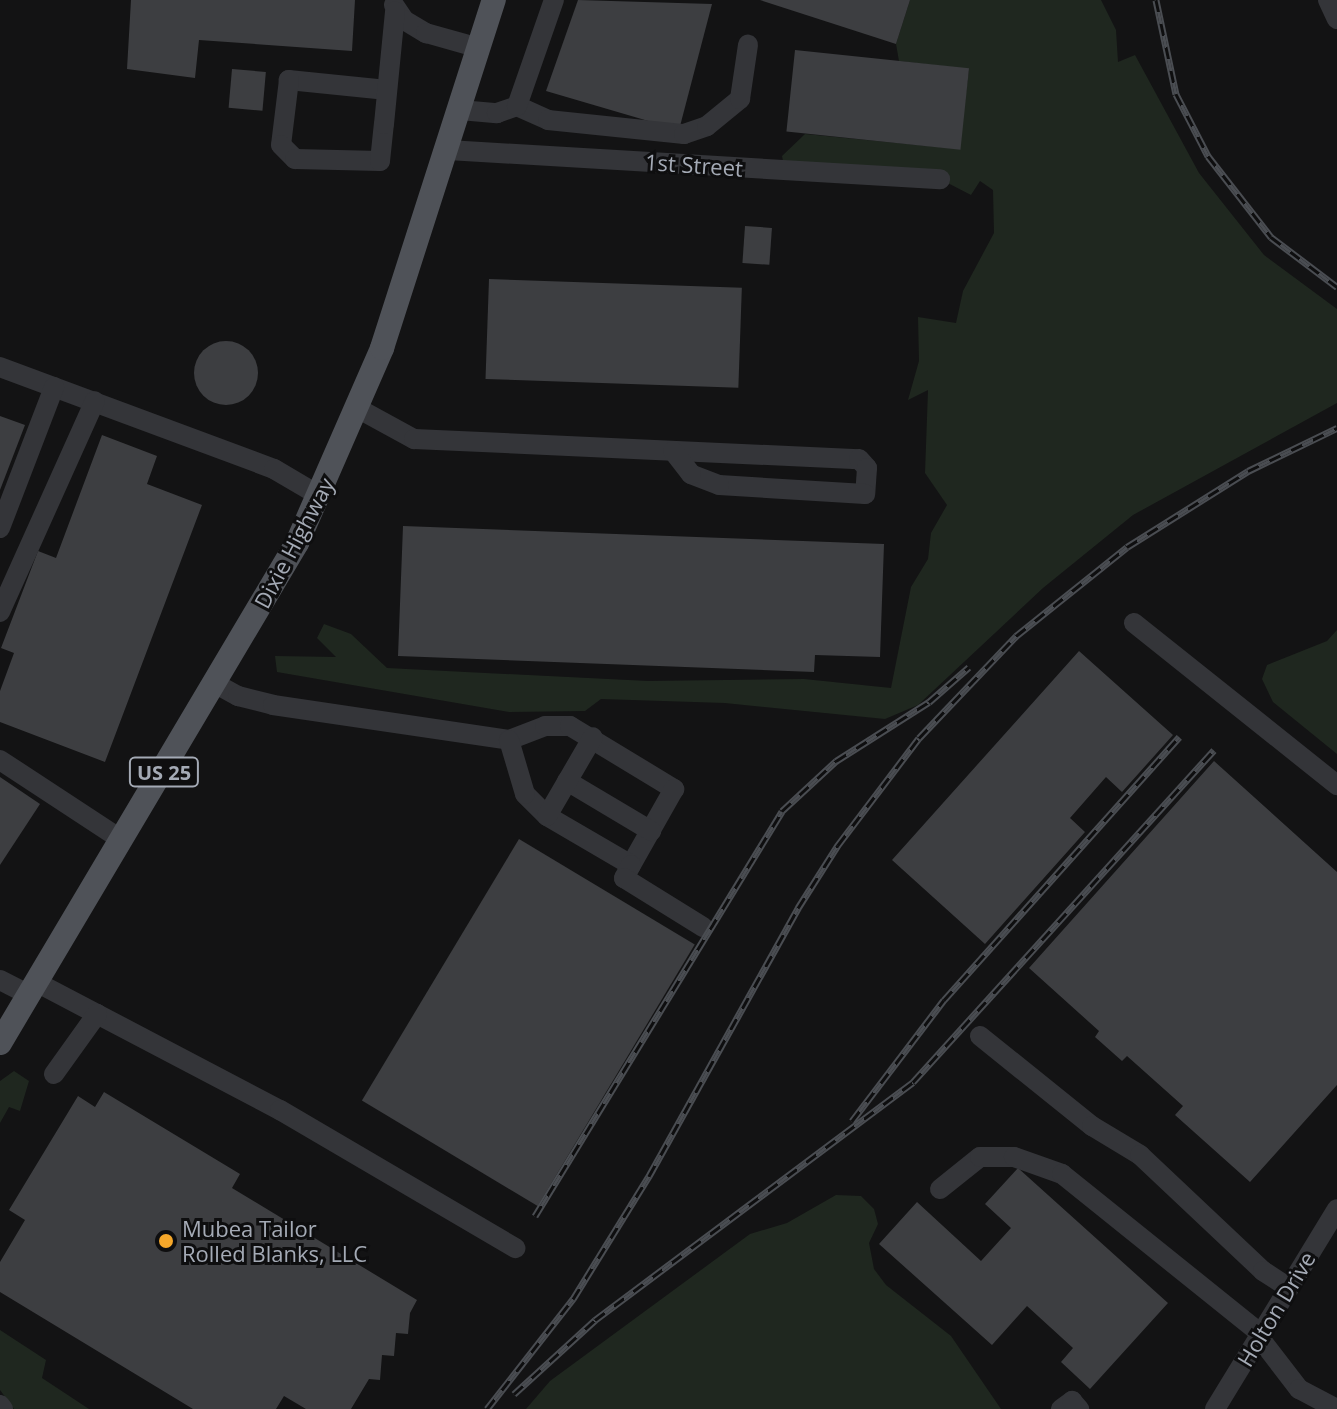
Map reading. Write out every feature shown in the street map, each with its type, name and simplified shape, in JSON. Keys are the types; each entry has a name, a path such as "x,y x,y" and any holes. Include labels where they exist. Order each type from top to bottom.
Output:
{"main road":[{"name":"Dixie Highway","path":"0,1043 216,684 320,496 359,409 448,150 494,0"}],"street":[{"path":"517,106 554,0"},
{"path":"1328,0 1337,19"},
{"path":"394,6 426,33 479,48"},
{"path":"387,90 289,80 281,145 295,159 380,161 387,90 394,6"},
{"path":"460,110 497,113 517,106 548,120 684,134 707,126 740,99 748,45"},
{"name":"1st Street","path":"448,150 940,179"},
{"path":"0,367 274,469 320,496"},
{"path":"0,528 54,387"},
{"path":"0,612 95,401"},
{"path":"359,409 414,439 859,459 867,468 865,494 719,485 691,474 673,451"},
{"path":"1134,623 1337,785"},
{"path":"216,684 238,696 273,705 509,740 545,726 570,726 593,737 674,789 624,878 703,927"},
{"path":"547,816 593,737"},
{"path":"509,740 525,794 547,816 631,865"},
{"path":"0,760 122,840"},
{"path":"567,781 651,831"},
{"path":"0,980 33,988 97,1014 280,1110 515,1248"},
{"path":"54,1074 97,1014"},
{"path":"980,1036 1092,1126 1140,1155 1263,1271 1289,1288"},
{"path":"940,1189 980,1157 1014,1157 1062,1174 1260,1335 1299,1389 1337,1409"},
{"name":"Holton Drive","path":"1215,1409 1336,1211"},
{"path":"1061,1409 1072,1401 1079,1409"}],"shaded area":[{"path":"910,0 1101,0 1116,30 1118,62 1135,55 1199,173 1264,255 1337,309 1337,403 1133,515 1043,588 918,705 885,719 725,703 601,699 585,711 509,712 277,672 275,656 336,657 317,638 324,624 351,634 387,668 648,681 804,679 891,688 911,587 928,559 931,533 947,505 925,473 928,390 908,400 919,361 918,317 956,323 963,291 994,233 993,190 980,181 971,195 940,179 785,171 782,156 805,134 959,149 969,69 899,61 896,44"},
{"path":"1337,630 1337,754 1273,702 1262,679 1267,665 1327,641"},
{"path":"14,1071 29,1081 20,1111 9,1107 0,1123 0,1081"},
{"path":"836,1195 861,1196 874,1209 878,1224 869,1243 874,1269 886,1285 951,1336 1001,1409 526,1409 550,1381 750,1234 787,1223"},
{"path":"0,1330 46,1360 42,1378 89,1409 14,1409 0,1390"}],"building":[{"path":"131,0 355,0 352,51 199,40 195,78 127,69"},
{"path":"578,0 712,4 679,130 546,91"},
{"path":"760,0 910,0 896,44"},
{"path":"795,50 969,68 960,150 786,132"},
{"path":"232,69 266,72 262,111 229,108"},
{"path":"745,226 772,228 769,265 742,263"},
{"path":"489,279 742,288 738,388 486,379"},
{"path":"226,341 238,343 249,350 256,361 256,385 249,396 238,403 226,405 214,403 203,396 196,385 194,373 196,361 203,350 214,343"},
{"path":"0,416 25,425 0,490"},
{"path":"102,435 157,456 147,484 202,505 105,762 0,722 0,691 14,653 1,648 38,551 56,558"},
{"path":"403,526 884,544 880,657 815,655 814,672 398,656"},
{"path":"1079,651 1173,735 1122,792 1106,777 1070,818 1085,832 985,944 892,860"},
{"path":"1214,761 1337,872 1337,1085 1250,1182 1175,1115 1183,1106 1127,1056 1122,1061 1095,1037 1099,1031 1029,968"},
{"path":"0,777 40,804 0,865"},
{"path":"519,839 695,945 538,1206 362,1100"},
{"name":"Mubea Tailor Rolled Blanks, LLC","path":"104,1092 240,1174 232,1188 417,1300 410,1313 408,1334 396,1333 394,1356 382,1355 380,1380 369,1379 351,1409 306,1409 284,1396 276,1409 193,1409 0,1292 0,1262 25,1220 9,1210 78,1096 95,1107"},
{"path":"1018,1168 1168,1303 1090,1389 1061,1362 1073,1348 1027,1306 992,1345 879,1244 917,1202 981,1261 1011,1228 985,1204"}],"railway":[{"path":"1156,0 1176,94 1208,156 1271,237 1337,287"},
{"path":"487,1409 573,1299 649,1176 798,908 838,845 919,738 1016,636 1127,547 1248,471 1337,428"},
{"path":"535,1216 782,811 836,761 929,702 969,667"},
{"path":"852,1121 944,1000 1179,737"},
{"path":"514,1394 595,1320 913,1082 1214,750"}],"place":[{"name":"Mubea Tailor Rolled Blanks, LLC","path":"166,1241"}]}
